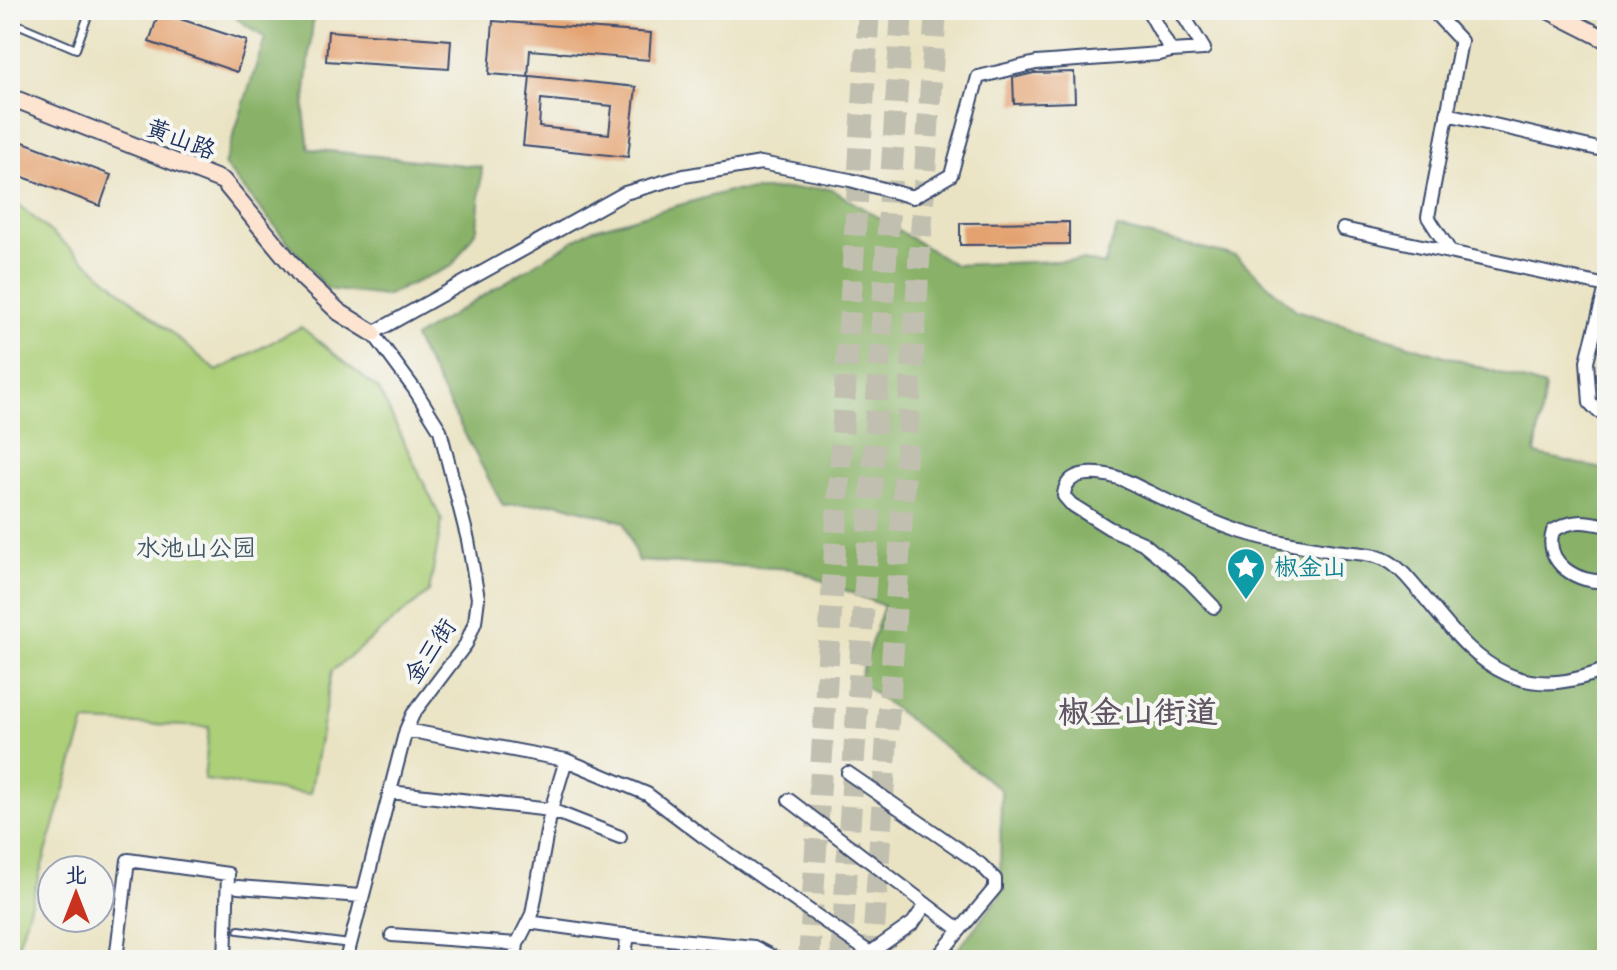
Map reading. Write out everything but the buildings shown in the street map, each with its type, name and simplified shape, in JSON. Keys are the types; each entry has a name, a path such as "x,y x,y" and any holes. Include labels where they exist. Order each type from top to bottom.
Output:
{"street":[{"path":"1148,10 1171,51"},
{"path":"373,333 625,193 684,176 761,163 850,180 913,197 951,175 978,77 1036,63 1204,49 1180,10"},
{"path":"1432,10 1461,41 1428,217 1450,251"},
{"path":"1548,10 1607,40"},
{"name":"黄山路","path":"10,97 223,181 303,278 339,312 373,333"},
{"path":"1447,114 1607,151"},
{"path":"1343,229 1607,285 1587,361 1590,403 1598,411 1607,413"},
{"name":"金三街","path":"346,960 406,730 413,714 466,644 475,622 478,598 468,540 440,430 373,333"},
{"path":"1214,607 1169,563 1143,543 1109,528 1071,504 1064,496 1070,479 1080,474 1124,479 1240,532 1388,561 1403,573 1468,647 1487,663 1524,680 1546,684 1607,669"},
{"path":"1607,526 1568,522 1553,531 1550,541 1558,563 1580,578 1607,581"},
{"path":"406,730 566,760 647,794 865,956 913,923 926,904"},
{"path":"515,960 517,944 532,914 551,810 566,760"},
{"path":"848,773 980,864 995,879 995,888 935,960"},
{"path":"390,792 551,810 620,837"},
{"path":"789,800 960,930"},
{"path":"116,960 128,860 228,874 225,960"},
{"path":"238,887 361,896"},
{"path":"528,922 754,947 779,960"},
{"path":"392,935 517,944"},
{"path":"624,960 628,935"}],"lane":[{"path":"10,21 76,49 90,10"},
{"path":"239,930 350,944"}],"green space":[{"path":"235,10 314,10 304,111 309,149 482,167 477,229 452,266 385,296 327,289 224,165 265,38 236,18"},
{"path":"830,188 955,265 1083,260 1104,265 1117,228 1236,256 1296,310 1545,387 1535,454 1607,470 1607,960 949,960 1000,896 1001,790 858,681 884,606 794,569 638,561 624,522 558,503 503,506 414,338 591,230 729,191"},
{"name":"水池山公园","path":"10,198 217,371 301,327 379,390 442,521 429,592 332,671 310,794 204,780 209,727 85,722 46,854 36,854 36,886 16,960 10,960"}],"tunnel":[{"path":"809,960 869,10"},
{"path":"841,960 902,10"},
{"path":"872,960 936,10"}],"place":[{"name":"椒金山","path":"1246,601"}],"district":[{"name":"椒金山街道","path":"1138,711"}]}
